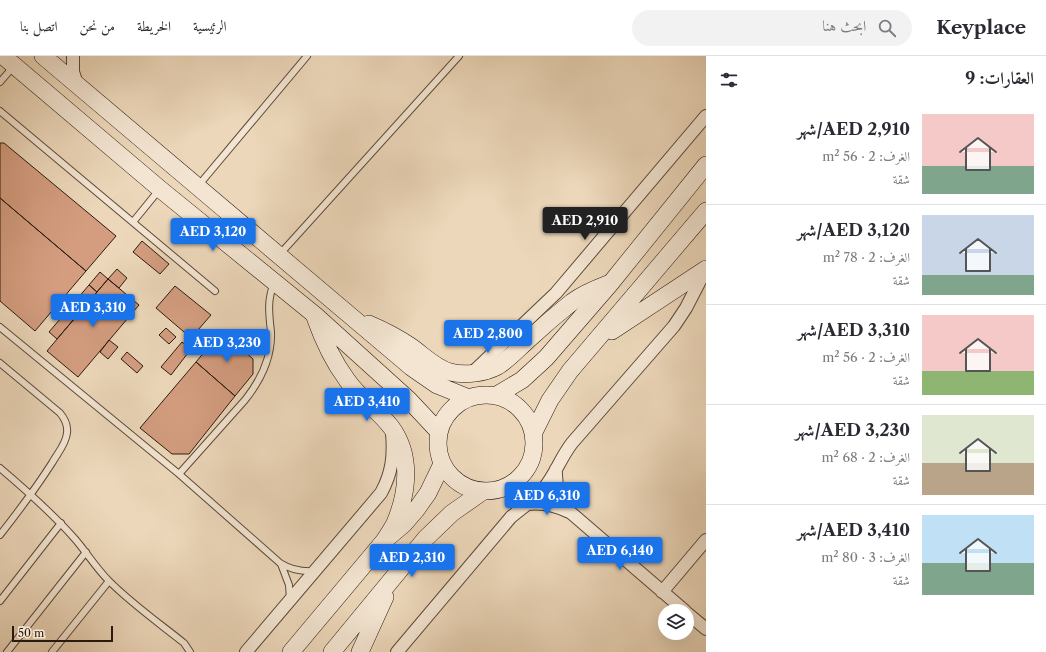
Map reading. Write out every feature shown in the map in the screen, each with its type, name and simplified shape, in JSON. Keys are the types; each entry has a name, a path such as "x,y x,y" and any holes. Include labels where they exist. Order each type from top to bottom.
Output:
{"main road":[{"path":"43,56 422,376 437,385 469,398"},
{"path":"9,61 160,189 315,315 409,400 439,432"},
{"path":"495,396 522,380 546,358 610,284 706,165"},
{"path":"534,432 547,405 559,386 706,210"},
{"path":"595,342 706,269"},
{"path":"353,318 389,333 448,372 459,374 472,373 486,371 497,366 573,301 594,289 610,284"},
{"path":"291,652 384,541 395,523 406,484 406,465 401,445 392,428 347,381 330,354 315,315"},
{"path":"478,396 495,396 509,400 520,408 528,419 534,432 535,447 531,462 523,475 511,485 497,491 482,492 469,489 458,483 449,474 442,464 438,448 439,432 443,421 450,411 458,404 469,398 478,396"},
{"path":"384,541 404,524 416,510 428,493 442,464"},
{"path":"332,652 394,579 414,552 438,526 452,513 482,492"},
{"path":"360,652 394,579"}],"street":[{"path":"73,56 73,72 77,84"},
{"path":"472,373 556,293 706,116"},
{"path":"396,652 511,517 544,488 561,458 572,443 674,326 686,308 706,269"},
{"path":"246,652 381,494 388,480 392,467 392,428"},
{"path":"556,468 556,484 558,492 570,512 676,604"},
{"path":"527,504 554,505 570,512"},
{"path":"662,592 706,540"},
{"path":"694,619 706,629"}],"lane":[{"path":"197,187 307,56"},
{"path":"279,255 459,56"},
{"path":"0,82 9,61"},
{"path":"0,111 215,291"},
{"path":"133,222 160,189"},
{"path":"179,474 254,388 262,376 270,348 271,333 268,306 270,291 274,283"},
{"path":"0,327 179,474 280,563 293,570 316,571"},
{"path":"0,364 60,413 66,423 67,429 66,440 32,495 0,535"},
{"path":"0,468 32,495 61,523 109,581 184,643 190,652"},
{"path":"0,600 61,523"},
{"path":"7,652 86,552"},
{"path":"280,563 287,577 290,600"},
{"path":"52,652 109,581"}],"building":[{"path":"0,143 4,143 116,236 86,271 0,198"},
{"path":"0,198 86,271 35,331 0,301"},
{"path":"142,241 169,264 160,274 133,252"},
{"path":"117,269 127,278 119,288 108,279"},
{"path":"100,272 108,279 97,292 89,285"},
{"path":"108,279 139,305 78,377 47,351"},
{"path":"89,285 97,292 57,339 49,332"},
{"path":"175,286 211,315 191,338 156,308"},
{"path":"166,328 176,337 169,344 159,335"},
{"path":"222,331 253,359 253,374 235,396 196,362"},
{"path":"109,340 118,347 108,359 100,352"},
{"path":"182,342 191,349 171,375 161,367"},
{"path":"127,352 143,366 137,373 121,359"},
{"path":"196,362 235,396 189,454 172,454 140,428"}]}
